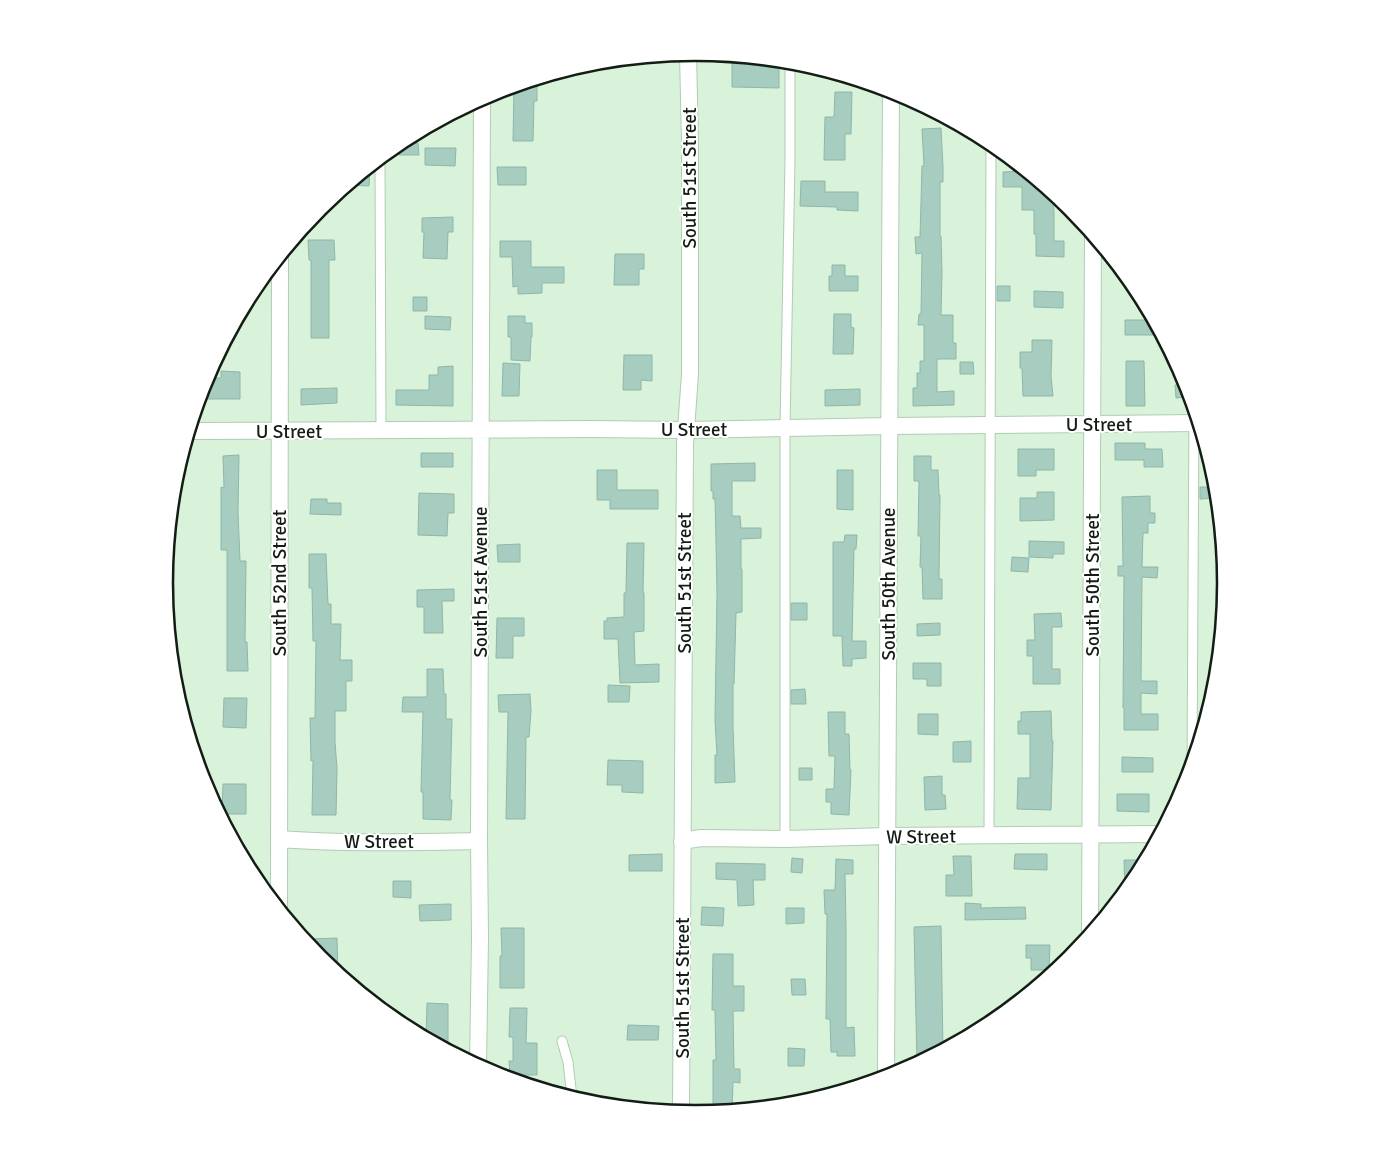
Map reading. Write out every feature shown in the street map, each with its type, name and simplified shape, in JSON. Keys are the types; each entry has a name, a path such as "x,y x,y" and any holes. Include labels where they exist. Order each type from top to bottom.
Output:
{"street":[{"name":"South 51st Street","path":"681,1106 685,444 690,374 688,61"},
{"name":"South 50th Avenue","path":"886,1069 891,99"},
{"name":"South 51st Avenue","path":"478,1058 482,107"},
{"name":"South 50th Street","path":"1090,925 1093,245"},
{"name":"South 52nd Street","path":"279,898 280,267"},
{"name":"U Street","path":"196,431 687,430 1092,424 1191,418"},
{"name":"W Street","path":"682,841 701,838 785,839 887,836 1154,834"},
{"name":"W Street","path":"278,838 381,842 479,841"}],"lane":[{"path":"785,839 785,428 790,70"},
{"path":"989,835 991,153"},
{"path":"380,167 381,430"},
{"path":"1192,744 1196,435"},
{"path":"562,1041 568,1062 571,1091"}],"building":[{"path":"732,62 779,68 779,88 732,87"},
{"path":"537,86 537,101 534,101 533,141 513,141 514,94"},
{"path":"835,92 852,92 851,134 845,134 845,160 824,160 825,117 834,117"},
{"path":"941,128 943,182 940,182 941,315 953,315 953,343 956,343 956,359 937,359 937,392 954,391 954,405 913,406 913,388 917,388 917,373 920,373 920,361 924,361 924,325 918,325 919,314 921,314 922,253 916,254 915,237 920,237 922,166 924,166 922,129"},
{"path":"418,143 419,155 399,155 405,149"},
{"path":"425,148 456,148 455,166 425,165"},
{"path":"497,167 526,167 526,185 498,185"},
{"path":"1016,171 1054,203 1054,241 1064,241 1064,257 1036,256 1034,210 1022,210 1022,187 1003,187 1003,172"},
{"path":"370,176 369,186 358,185"},
{"path":"801,181 825,181 825,192 858,192 858,211 837,210 837,207 800,206"},
{"path":"453,217 453,232 448,232 447,259 423,258 424,232 422,232 422,218"},
{"path":"308,240 334,240 335,260 329,260 329,338 311,338 311,260 309,260"},
{"path":"500,241 531,241 531,267 564,267 564,283 542,283 542,293 518,294 518,286 513,287 512,257 500,257"},
{"path":"615,254 644,254 644,269 639,269 639,285 614,285"},
{"path":"832,265 845,265 845,276 858,276 858,291 829,291 829,276 832,276"},
{"path":"997,286 1010,286 1010,301 997,301"},
{"path":"1034,291 1063,292 1063,308 1034,307"},
{"path":"413,297 427,297 427,311 413,311"},
{"path":"834,314 851,314 851,327 854,328 853,354 833,354"},
{"path":"425,316 451,317 450,330 425,329"},
{"path":"508,316 525,316 525,323 532,323 530,361 511,360 511,337 508,337"},
{"path":"1125,320 1147,320 1155,335 1125,335"},
{"path":"1032,340 1052,340 1051,376 1053,396 1023,396 1020,352 1032,352"},
{"path":"624,355 652,355 652,381 641,380 641,390 623,390"},
{"path":"1126,361 1144,361 1145,406 1126,406"},
{"path":"960,362 973,362 974,374 960,374"},
{"path":"503,363 520,364 519,396 502,396"},
{"path":"453,366 453,406 396,405 396,390 429,390 429,375 438,375 438,367"},
{"path":"221,371 240,372 240,399 207,399 216,378 221,378"},
{"path":"1175,385 1178,385 1183,397 1176,398"},
{"path":"337,388 337,403 301,405 301,389"},
{"path":"860,389 860,405 825,406 825,390"},
{"path":"1115,443 1145,443 1145,449 1162,449 1163,467 1144,467 1144,460 1115,460"},
{"path":"1018,449 1054,449 1054,470 1036,470 1036,476 1018,476"},
{"path":"421,453 453,453 453,467 421,467"},
{"path":"239,455 238,512 240,561 246,561 245,642 247,642 248,671 227,671 227,550 221,550 221,487 224,488 223,456"},
{"path":"914,456 931,456 931,470 938,470 940,495 939,579 942,579 942,599 923,599 922,567 920,567 921,536 918,536 919,481 914,481"},
{"path":"755,463 755,481 732,481 732,516 740,516 741,528 761,528 761,538 741,539 742,612 736,613 733,684 735,782 715,783 715,755 717,755 715,720 717,594 715,499 713,499 713,491 711,491 711,464"},
{"path":"597,470 617,470 617,490 658,490 658,509 610,509 610,500 597,500"},
{"path":"837,470 853,470 853,510 837,509"},
{"path":"1200,487 1209,487 1210,498 1200,499"},
{"path":"1037,492 1054,492 1054,520 1020,521 1020,498 1037,498"},
{"path":"419,493 454,494 454,513 448,513 447,536 418,535"},
{"path":"1150,496 1150,513 1155,513 1155,523 1148,523 1148,533 1143,533 1142,567 1158,567 1157,578 1142,577 1141,681 1157,681 1157,694 1141,693 1141,714 1158,714 1158,730 1124,730 1124,576 1118,576 1118,566 1123,566 1122,497"},
{"path":"311,499 327,499 327,503 341,503 341,515 310,514"},
{"path":"845,535 857,535 856,549 854,549 852,641 866,641 866,658 852,659 852,666 843,666 842,636 833,636 833,542 844,542"},
{"path":"1029,541 1064,542 1064,554 1053,554 1053,558 1029,557"},
{"path":"627,543 644,543 644,631 634,632 635,665 659,664 659,682 620,683 618,639 604,639 604,621 607,621 607,618 624,617"},
{"path":"520,544 520,562 498,562 497,545"},
{"path":"309,554 326,554 328,604 331,604 331,624 341,624 340,660 352,660 352,681 346,681 346,711 335,711 336,815 312,815 313,760 311,761 310,718 315,718 316,641 313,641 312,588 309,588"},
{"path":"1012,557 1029,558 1028,572 1011,571"},
{"path":"454,589 454,601 442,601 443,633 424,633 424,607 417,607 417,590"},
{"path":"791,603 807,603 807,620 791,620"},
{"path":"1061,613 1062,627 1052,627 1052,669 1060,669 1060,684 1033,684 1033,656 1027,656 1027,640 1035,640 1034,614"},
{"path":"497,618 524,618 524,636 513,636 513,658 496,658"},
{"path":"940,623 940,635 917,636 917,624"},
{"path":"913,663 941,663 941,686 927,686 927,679 913,679"},
{"path":"427,669 443,669 446,719 452,719 451,820 423,819 423,792 421,792 423,712 402,712 403,697 427,697"},
{"path":"608,685 630,686 629,702 608,702"},
{"path":"805,689 806,704 791,704 791,690"},
{"path":"530,694 529,737 526,737 525,819 506,819 508,712 499,712 498,695"},
{"path":"224,698 247,698 246,728 223,727"},
{"path":"1051,711 1053,741 1051,810 1017,809 1018,778 1030,778 1030,734 1018,734 1018,721 1021,721 1021,712"},
{"path":"828,712 845,712 845,734 849,734 851,770 849,815 831,814 831,802 826,802 826,789 834,789 835,756 829,756"},
{"path":"918,714 938,714 938,735 918,734"},
{"path":"971,741 971,762 953,762 953,742"},
{"path":"1122,757 1153,758 1153,772 1122,772"},
{"path":"608,760 643,761 643,793 622,792 622,785 607,785"},
{"path":"799,768 812,768 812,780 799,780"},
{"path":"942,776 942,795 945,795 946,809 925,810 924,777"},
{"path":"223,784 246,784 246,814 227,814 222,804"},
{"path":"1117,794 1149,794 1149,812 1117,811"},
{"path":"662,854 662,871 629,871 629,855"},
{"path":"1015,854 1047,854 1047,870 1014,869"},
{"path":"953,856 971,856 972,896 946,896 946,875 954,875"},
{"path":"792,858 803,859 802,873 791,872"},
{"path":"836,859 853,860 853,874 845,874 846,1028 854,1027 855,1056 837,1056 837,1052 831,1052 830,1019 826,1019 827,914 825,914 824,890 835,890"},
{"path":"1124,860 1139,860 1130,874 1125,881"},
{"path":"716,863 765,864 765,880 753,880 754,905 738,906 737,880 716,879"},
{"path":"393,881 411,881 411,898 393,897"},
{"path":"965,903 981,904 981,908 1025,907 1026,919 965,920"},
{"path":"451,904 451,920 420,921 419,905"},
{"path":"702,907 724,908 723,926 701,925"},
{"path":"786,908 804,908 804,923 786,924"},
{"path":"941,926 943,1043 917,1056 914,927"},
{"path":"501,928 524,928 524,988 500,988"},
{"path":"337,938 338,964 326,953 313,939"},
{"path":"1026,945 1050,945 1049,968 1047,970 1031,970 1031,958 1026,958"},
{"path":"713,954 733,954 733,986 744,986 744,1011 733,1011 734,1069 740,1069 740,1083 733,1082 732,1105 713,1106 713,1060 716,1060 715,1010 712,1010"},
{"path":"791,979 805,979 806,995 792,995"},
{"path":"427,1003 448,1004 448,1043 426,1031"},
{"path":"510,1008 527,1008 526,1043 537,1043 537,1075 520,1075 510,1071 509,1061 513,1061 513,1037 509,1037"},
{"path":"628,1025 659,1026 658,1040 627,1040"},
{"path":"788,1048 805,1049 804,1066 788,1066"}]}
